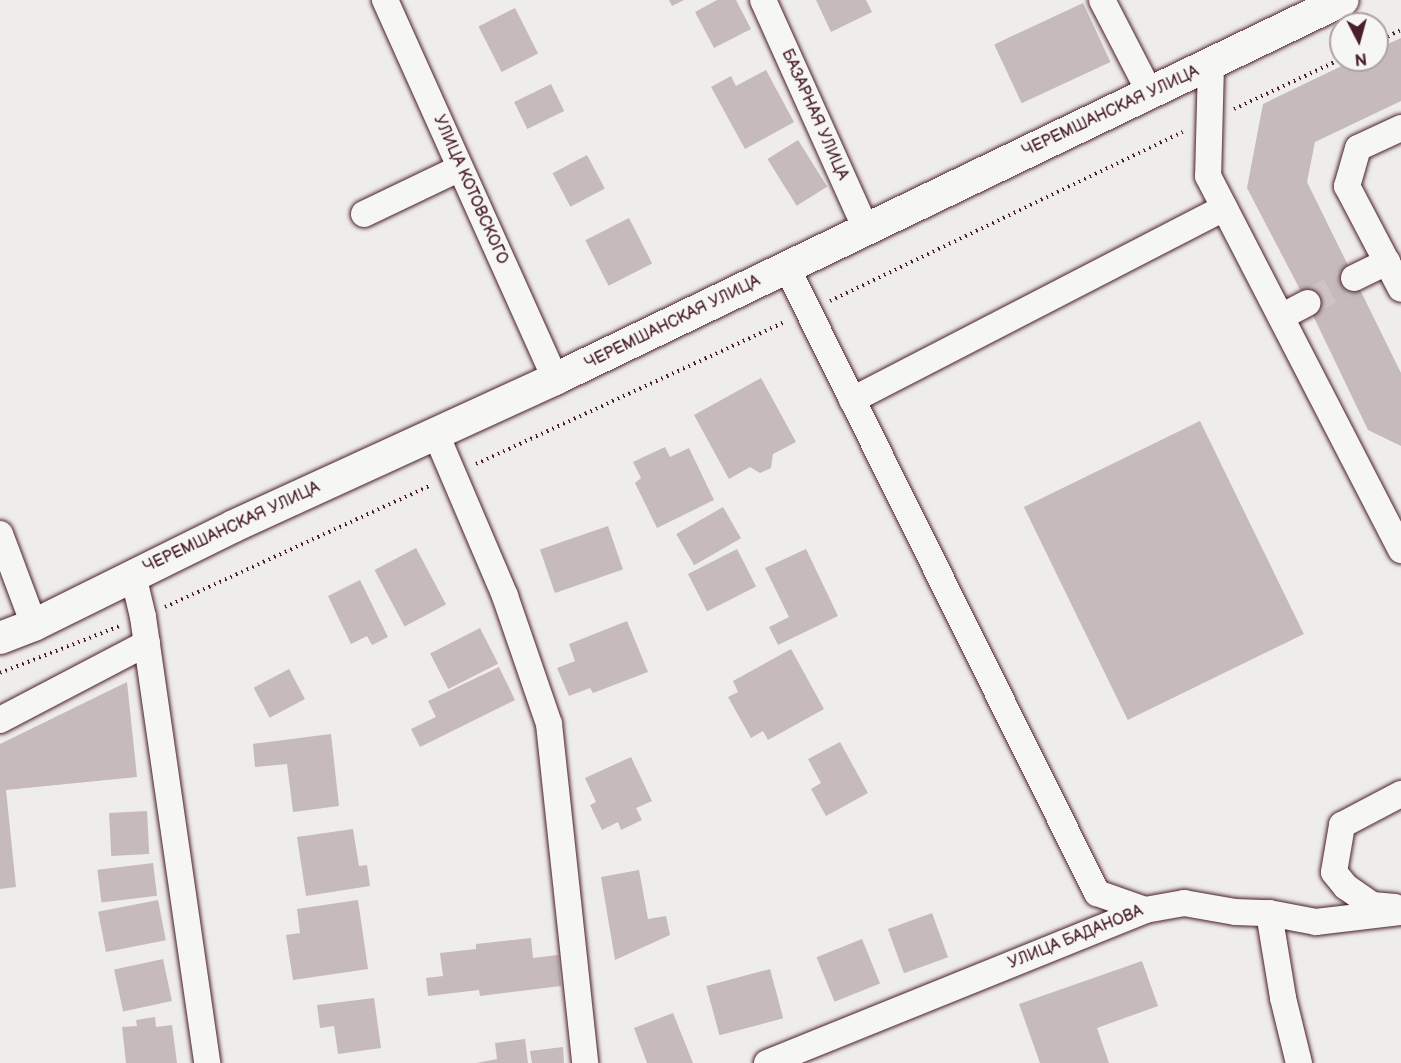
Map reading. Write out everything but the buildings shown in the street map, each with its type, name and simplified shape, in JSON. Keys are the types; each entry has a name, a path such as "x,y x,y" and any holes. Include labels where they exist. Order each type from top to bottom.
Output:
{"main road":[{"name":"ЧЕРЕМШАНСКАЯ УЛИЦА","path":"0,638 34,625 234,526 555,379 1342,0"}],"street":[{"name":"УЛИЦА КОТОВСКОГО","path":"385,0 555,379"},
{"name":"БАЗАРНАЯ УЛИЦА","path":"763,0 866,229"},
{"path":"1101,0 1150,93"},
{"path":"1211,65 1208,176 1401,550"},
{"path":"1401,128 1358,148 1347,186 1401,289"},
{"path":"364,213 460,168"},
{"path":"852,400 1224,208"},
{"path":"1354,278 1387,262"},
{"path":"787,268 1097,894 1145,910"},
{"path":"1281,317 1307,303"},
{"path":"436,434 451,475 505,596 549,724 585,1063"},
{"path":"0,534 34,625"},
{"path":"133,575 147,643 207,1063"},
{"path":"0,720 147,643"},
{"path":"1401,794 1342,825 1334,872 1346,887 1372,905 1401,910"},
{"name":"УЛИЦА БАДАНОВА","path":"767,1063 1145,910 1184,903 1235,912 1269,912 1316,922 1401,910"},
{"path":"1269,912 1283,998 1299,1063"}],"path":[{"path":"0,673 143,617 808,312 1329,65"}],"tunnel":[{"path":"1307,303 1354,278"}]}
